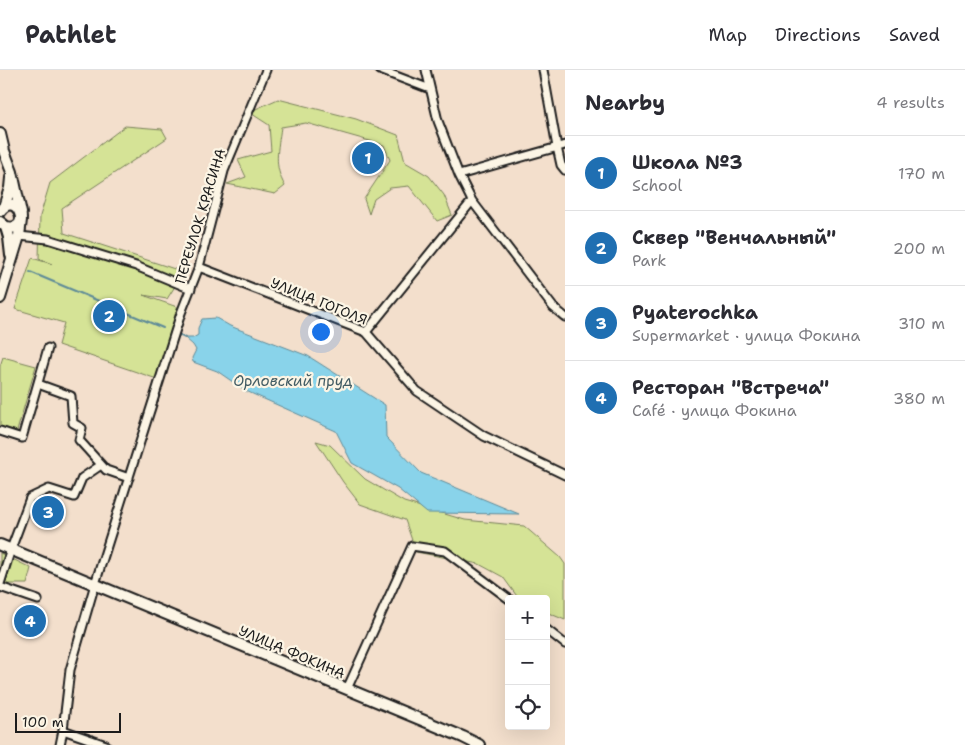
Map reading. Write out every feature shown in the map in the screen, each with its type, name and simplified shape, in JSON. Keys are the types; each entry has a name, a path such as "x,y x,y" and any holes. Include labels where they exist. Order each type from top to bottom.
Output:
{"main road":[{"path":"0,134 12,172 21,216 19,236 0,298"},
{"path":"1,210 10,188 12,172"},
{"path":"1,210 7,206 14,206 17,207 21,216 17,226 13,228 2,225"},
{"path":"2,225 9,237 12,259"},
{"name":"УЛИЦА ФОКИНА","path":"0,544 347,689 462,741 479,745"}],"street":[{"name":"ПЕРЕУЛОК КРАСИНА","path":"129,478 181,313 199,267 224,171 266,70"},
{"path":"380,70 430,89"},
{"path":"426,70 438,121 459,175 472,201 552,308 565,317"},
{"path":"542,70 561,165 565,170"},
{"path":"459,175 565,145"},
{"path":"366,332 472,201"},
{"path":"19,236 48,239 136,266 191,288"},
{"name":"УЛИЦА ГОГОЛЯ","path":"199,267 366,332 417,391 484,436 565,475"},
{"path":"0,431 22,438 48,348"},
{"path":"38,384 70,396 73,423 82,428 79,440 106,470 129,478 70,670 60,745"},
{"path":"38,600 0,585 30,498 49,489 74,497 82,478 101,464"},
{"path":"347,689 412,546 445,551 505,596"},
{"path":"550,632 565,644"},
{"path":"63,730 106,745"}],"green space":[{"path":"278,99 356,119 398,135 405,162 429,176 444,195 452,215 437,221 409,186 390,188 374,199 369,214 364,199 390,160 384,145 306,123 281,127 278,164 285,186 275,194 227,184 246,177 238,160 271,151 269,125 249,112"},
{"path":"125,126 162,129 167,138 62,208 64,233 184,272 167,299 143,295 180,308 157,379 58,345 64,323 15,309 32,258 52,264 39,259 40,216 50,183"},
{"path":"3,357 36,366 17,431 0,426 0,366"},
{"path":"316,441 330,445 365,479 404,502 465,520 524,526 560,557 565,564 565,620 550,614 550,595 516,595 503,577 479,564 416,552 405,520 360,504"},
{"path":"0,553 31,568 27,584 0,584"}],"water":[{"name":"Орловский пруд","path":"216,318 230,326 308,356 385,405 386,437 421,473 519,514 427,513 398,489 352,463 336,431 246,391 217,371 193,362 192,358 196,350 185,338 193,338 198,335 198,328 202,319"}],"waterway":[{"path":"30,272 163,328"},
{"path":"177,334 185,338"}],"place":[{"name":"Школа №3","path":"368,158"},
{"name":"Сквер \"Венчальный\"","path":"109,316"},
{"name":"Pyaterochka","path":"48,512"},
{"name":"Ресторан \"Встреча\"","path":"30,621"}]}
